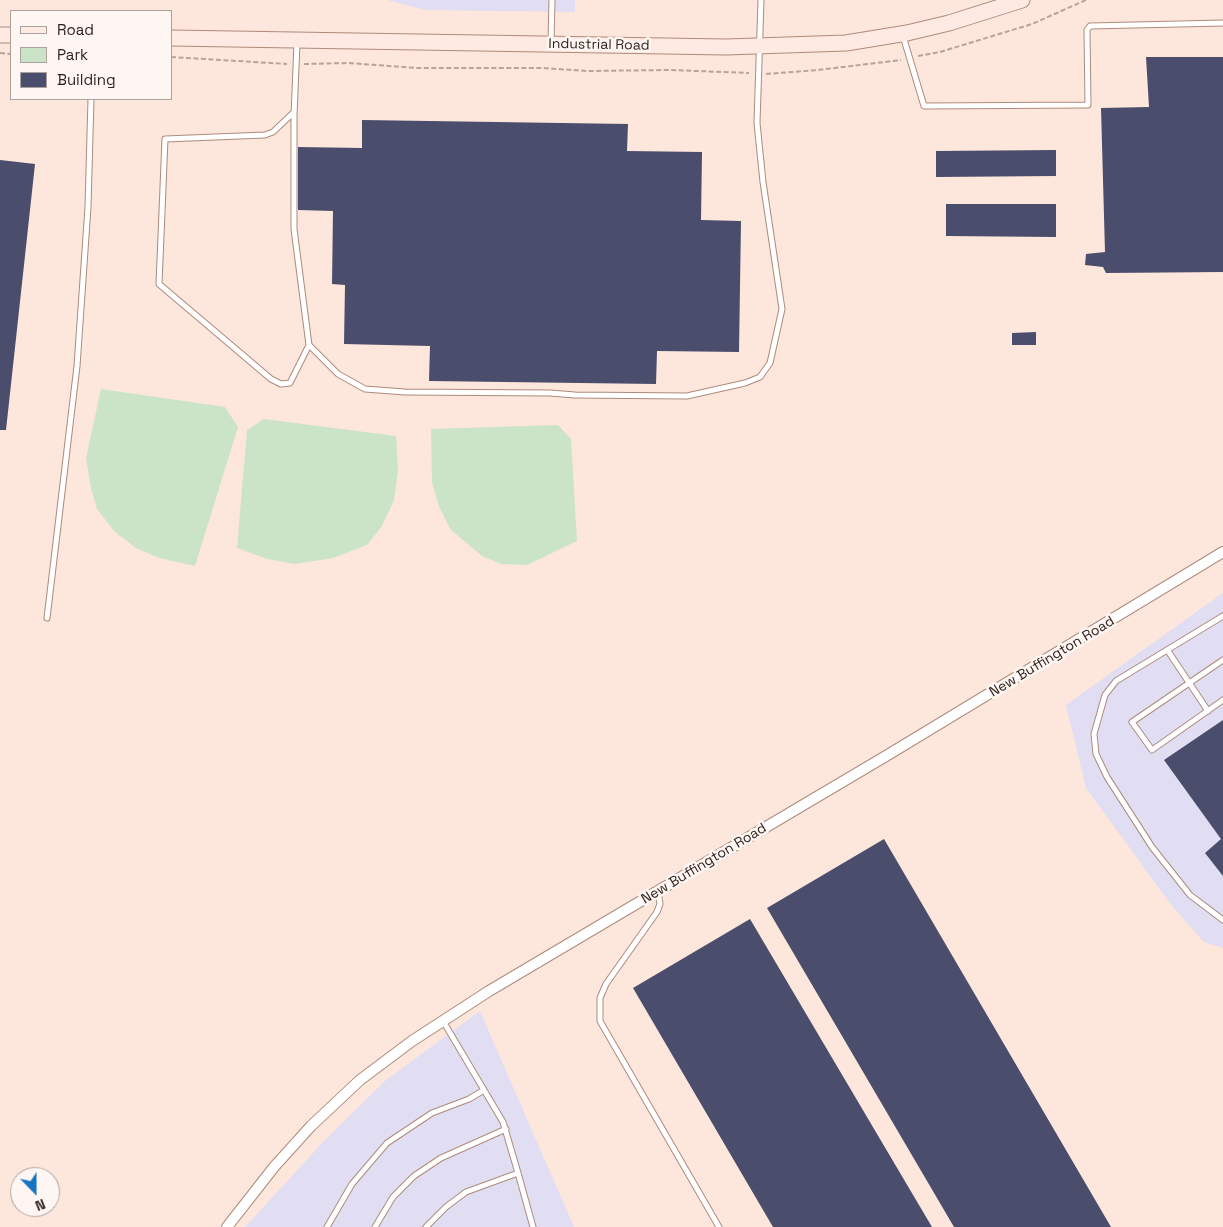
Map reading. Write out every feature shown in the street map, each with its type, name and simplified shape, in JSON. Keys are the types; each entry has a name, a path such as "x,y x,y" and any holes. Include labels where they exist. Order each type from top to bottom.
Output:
{"main road":[{"name":"Industrial Road","path":"172,38 726,48 846,43 903,34 949,23 1022,0"}],"street":[{"name":"New Buffington Road","path":"227,1227 274,1167 311,1126 360,1080 443,1021 489,991 1128,611 1223,552"}],"lane":[{"path":"551,44 552,0"},
{"path":"309,345 338,374 364,389 405,392 550,392 575,395 688,396 746,383 760,377 770,363 782,309 763,182 757,123 761,0"},
{"path":"903,34 924,106 1088,105 1087,30 1090,26 1223,24"},
{"path":"294,112 273,132 265,134 165,139 159,284 271,379 281,384 290,383 309,345 294,229 294,112 297,40"},
{"path":"48,618 78,366 88,207 91,100"},
{"path":"1223,616 1168,652 1116,682 1104,695 1094,734 1096,754 1107,776 1152,847 1190,895 1223,920"},
{"path":"1168,652 1208,711"},
{"path":"1223,660 1132,722 1152,750 1223,700"},
{"path":"658,891 660,904 657,912 606,984 600,998 600,1021 719,1227"},
{"path":"443,1021 506,1129 533,1227"},
{"path":"327,1227 352,1184 387,1144 432,1113 469,1099 484,1090"},
{"path":"375,1227 393,1197 414,1176 441,1158 506,1129"},
{"path":"426,1227 446,1207 466,1192 518,1173"}],"shaded area":[{"path":"387,0 575,0 575,12 425,10"},
{"path":"1223,593 1223,948 1204,942 1172,906 1086,788 1066,705"},
{"path":"480,1011 574,1227 245,1227 324,1141 386,1080"}],"green space":[{"path":"101,389 225,407 238,427 195,566 159,558 136,548 114,531 97,509 86,458"},
{"path":"264,419 396,436 398,470 394,500 382,526 367,545 333,558 295,564 267,559 237,548 247,430"},
{"path":"558,425 571,439 577,541 527,565 501,564 482,556 450,529 439,506 432,483 431,429"}],"building":[{"path":"1146,57 1223,57 1223,272 1106,273 1103,267 1085,265 1086,254 1105,252 1101,108 1149,107"},
{"path":"362,120 628,124 627,151 702,152 701,220 741,221 739,352 657,351 656,384 429,381 430,346 344,344 345,285 332,284 333,211 298,210 298,147 362,148"},
{"path":"1056,150 1056,176 936,177 936,151"},
{"path":"0,160 35,164 6,430 0,430"},
{"path":"946,204 1056,204 1056,237 946,236"},
{"path":"1036,332 1036,345 1012,345 1012,333"},
{"path":"1223,720 1223,876 1205,853 1221,839 1164,760"},
{"path":"884,839 1111,1227 954,1227 767,908"},
{"path":"750,919 932,1227 773,1227 633,988"}]}
